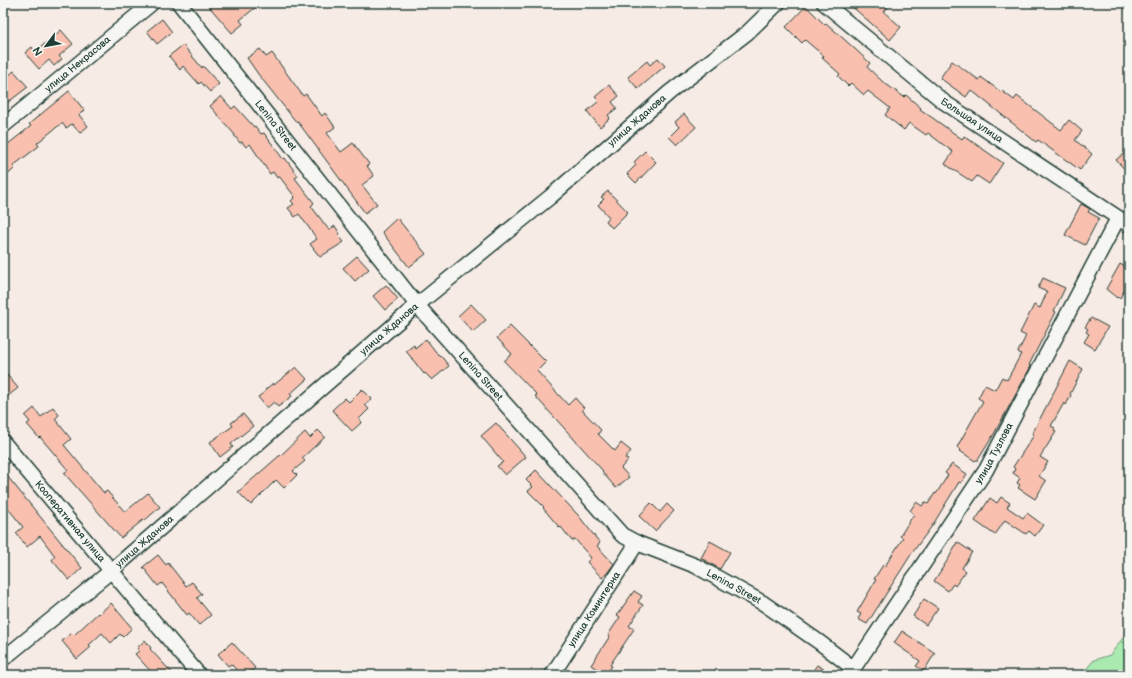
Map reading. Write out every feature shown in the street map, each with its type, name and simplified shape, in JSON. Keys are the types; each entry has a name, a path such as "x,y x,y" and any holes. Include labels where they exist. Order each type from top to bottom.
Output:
{"street":[{"name":"улица Некрасова","path":"3,126 152,3"},
{"name":"Lenina Street","path":"179,3 417,305 622,535 636,543 696,566 763,603 819,642 851,672"},
{"name":"улица Жданова","path":"3,658 111,571 417,305 550,197 670,92 747,33 778,3"},
{"name":"Большая улица","path":"824,3 944,102 1124,222"},
{"name":"улица Тузлова","path":"851,672 986,470 1124,222"},
{"name":"Кооперативная улица","path":"3,442 199,675"},
{"name":"улица Коминтерна","path":"552,675 636,543"}],"green space":[{"path":"1129,630 1129,675 1081,675 1094,660 1110,655"}],"building":[{"path":"206,3 261,3 240,20 243,24 232,33"},
{"path":"848,3 891,3 884,12 901,27 890,40"},
{"path":"806,6 825,25 826,23 870,63 867,67 883,82 904,97 906,95 921,108 920,109 962,139 964,136 1003,163 989,184 977,176 972,182 945,164 953,152 928,133 926,135 909,123 904,130 885,115 890,108 868,91 864,95 851,83 848,86 838,76 840,74 822,58 824,56 805,40 802,43 786,27"},
{"path":"162,19 172,32 157,44 147,31"},
{"path":"61,30 73,44 59,56 62,59 54,66 49,60 39,69 25,53 32,47 35,52"},
{"path":"183,45 202,68 203,66 219,84 210,92 201,82 199,84 183,66 180,70 169,56"},
{"path":"260,49 266,57 272,53 303,96 306,94 322,116 325,113 335,127 327,133 341,152 353,143 369,164 367,166 374,176 362,185 377,204 365,213 298,122 297,123 247,58"},
{"path":"658,58 665,66 638,89 628,77 647,61 650,65"},
{"path":"952,61 979,80 981,77 1014,100 1017,96 1061,130 1069,120 1082,131 1075,140 1092,154 1080,170 1038,140 1036,142 971,90 966,97 940,78"},
{"path":"14,71 28,87 3,106 3,80"},
{"path":"609,85 619,96 612,102 617,108 608,115 610,118 600,127 587,111 599,101 595,97"},
{"path":"69,91 84,110 79,115 88,126 80,133 72,124 66,128 62,123 37,143 39,146 13,166 15,168 3,179 3,148 31,126 29,124"},
{"path":"221,96 232,109 235,106 261,134 264,133 283,159 285,158 298,176 295,178 314,203 311,206 329,230 335,226 340,234 338,235 344,242 320,257 310,244 317,239 299,214 295,217 288,208 294,204 291,201 295,197 279,176 277,178 273,172 270,174 250,144 246,147 242,142 240,143 210,106"},
{"path":"684,114 696,127 677,145 669,137 679,127 675,122"},
{"path":"1129,149 1129,174 1116,160"},
{"path":"645,151 656,162 636,183 627,174 636,165 634,162"},
{"path":"608,191 628,212 612,228 606,221 609,217 598,205 604,199 601,197"},
{"path":"1081,204 1090,209 1088,212 1099,218 1085,245 1065,235"},
{"path":"397,218 426,254 409,267 382,232"},
{"path":"357,256 369,269 355,281 343,268"},
{"path":"1120,264 1129,269 1129,283 1120,298 1117,298 1106,289"},
{"path":"1043,278 1065,288 1054,311 1056,312 1029,365 1031,366 994,434 978,460 975,461 960,451 961,450 957,447 983,401 978,398 985,385 995,390 1002,377 1007,380 1021,354 1018,352 1026,336 1020,333 1034,305 1040,308 1047,292 1038,288"},
{"path":"386,285 398,299 385,310 373,296"},
{"path":"471,304 486,320 473,332 458,316"},
{"path":"1091,318 1108,327 1095,349 1084,342 1089,334 1086,332 1088,329 1085,327"},
{"path":"510,326 546,362 537,371 568,405 575,398 584,408 582,410 601,430 598,434 615,451 621,443 631,451 625,458 628,460 621,468 629,477 616,488 602,472 603,471 535,396 537,395 504,361 512,354 497,338"},
{"path":"426,339 449,366 432,380 425,373 424,374 406,351 414,345 415,348"},
{"path":"1070,361 1083,369 1066,405 1064,403 1051,426 1055,428 1054,431 1056,432 1040,457 1048,462 1039,476 1046,481 1035,499 1018,488 1020,485 1017,483 1020,478 1013,473 1015,469 1013,467 1034,435 1032,434"},
{"path":"296,367 307,379 290,394 292,396 278,407 274,402 267,408 258,397 273,383 274,385"},
{"path":"3,370 18,388 3,400"},
{"path":"362,389 372,399 365,405 369,409 359,419 362,422 352,431 332,410 345,398 349,402"},
{"path":"53,407 59,415 55,419 71,439 64,445 104,493 107,491 125,512 148,493 160,507 121,538 64,473 68,470 27,424 30,422 25,416 34,408 41,417"},
{"path":"243,414 253,426 231,444 233,447 220,457 210,442 233,426 231,423"},
{"path":"496,423 526,457 505,475 497,466 503,462 481,436"},
{"path":"318,430 325,437 302,458 305,461 293,471 297,475 284,488 276,480 251,505 238,492 280,456 305,432 310,438"},
{"path":"952,464 967,474 961,483 959,482 932,526 912,553 867,624 858,619 861,614 857,612 876,580 874,579 883,565 885,566 903,538 900,536 914,514 910,511 916,502 922,506 925,502 928,504 948,475 945,473"},
{"path":"536,470 578,515 600,543 597,546 614,564 602,578 587,562 591,558 575,539 572,541 543,508 544,507 528,491 533,487 526,480"},
{"path":"3,471 82,568 69,580 52,560 55,556 40,536 27,547 16,533 23,527 3,502"},
{"path":"1001,497 1010,503 1007,507 1023,518 1027,513 1043,525 1035,536 1029,531 1026,534 1005,520 995,535 975,521 990,498 997,503"},
{"path":"651,503 660,512 667,504 674,511 655,531 639,516"},
{"path":"710,541 730,552 720,569 701,558"},
{"path":"957,542 972,552 962,568 966,571 955,586 953,584 948,591 934,581 949,558"},
{"path":"158,555 166,565 168,563 186,586 192,582 202,594 197,598 211,615 199,625 189,613 187,615 162,583 158,586 143,567"},
{"path":"634,591 642,596 638,602 643,605 629,626 634,629 610,665 612,666 606,675 591,665 610,636 608,635 620,617 617,615"},
{"path":"924,599 938,608 926,625 913,616"},
{"path":"111,603 132,628 123,637 120,634 111,643 102,633 89,645 91,647 77,659 62,641 72,633 74,635"},
{"path":"902,631 935,653 924,671 916,666 920,661 894,643"},
{"path":"145,640 151,648 150,649 174,675 154,675 135,654 139,651 137,648"},
{"path":"232,642 255,668 247,675 241,675 231,664 228,666 218,654"},
{"path":"817,665 833,675 810,675"}]}
